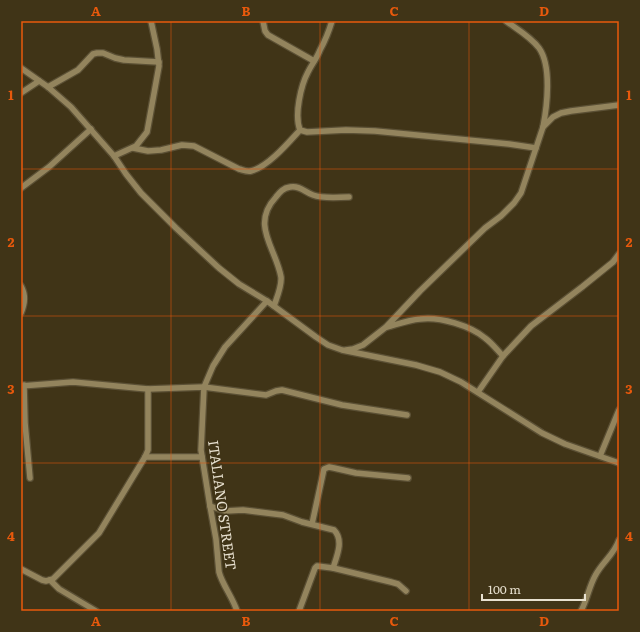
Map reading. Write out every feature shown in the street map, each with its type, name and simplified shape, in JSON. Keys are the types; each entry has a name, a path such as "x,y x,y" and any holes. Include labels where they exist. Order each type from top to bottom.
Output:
{"street":[{"path":"114,156 136,146 147,132 159,62 158,49 151,21"},
{"path":"263,21 265,31 268,35 314,61"},
{"path":"300,130 298,126 297,113 301,92 307,73 320,52 332,21"},
{"path":"342,350 353,349 363,345 386,327 420,291 485,228 501,216 514,203 521,193 543,127 547,105 547,82 543,55 539,47 530,38 506,21"},
{"path":"48,87 78,70 93,54 97,53 103,53 124,60 159,62"},
{"path":"21,68 48,87 71,107 114,156 141,193 176,228 234,280 267,301 328,345 342,350 416,365 440,372 462,382 542,433 565,444 619,463"},
{"path":"21,93 39,81"},
{"path":"543,127 552,117 571,110 619,105"},
{"path":"21,188 49,167 91,129"},
{"path":"133,148 148,151 188,145 194,146 239,169 252,171 272,158 286,146 300,130"},
{"path":"300,130 307,132 346,130 375,131 536,148"},
{"path":"274,306 281,279 280,271 266,236 265,218 270,203 284,188 291,186 297,187 312,195 349,197"},
{"path":"478,392 503,356 531,326 613,262 619,254"},
{"path":"21,286 25,298 21,312"},
{"name":"ITALIANO STREET","path":"236,611 220,577 216,539 201,450 204,387 213,366 225,347 267,301"},
{"path":"386,327 418,319 428,318 439,320 473,329 486,338 503,356"},
{"path":"30,478 22,386 73,382 148,389 204,387 266,394 282,390 342,405 407,415"},
{"path":"21,569 42,580 50,580 58,575 96,537 148,450 148,389"},
{"path":"600,456 619,410"},
{"path":"145,457 202,457"},
{"path":"312,524 324,469 329,467 356,473 408,478"},
{"path":"210,506 225,510 268,512 334,530 338,533 339,546 333,568"},
{"path":"581,611 594,577 601,565 612,554 619,540"},
{"path":"299,611 315,568 321,566 398,584 406,591"},
{"path":"50,580 59,589 96,611"}]}
